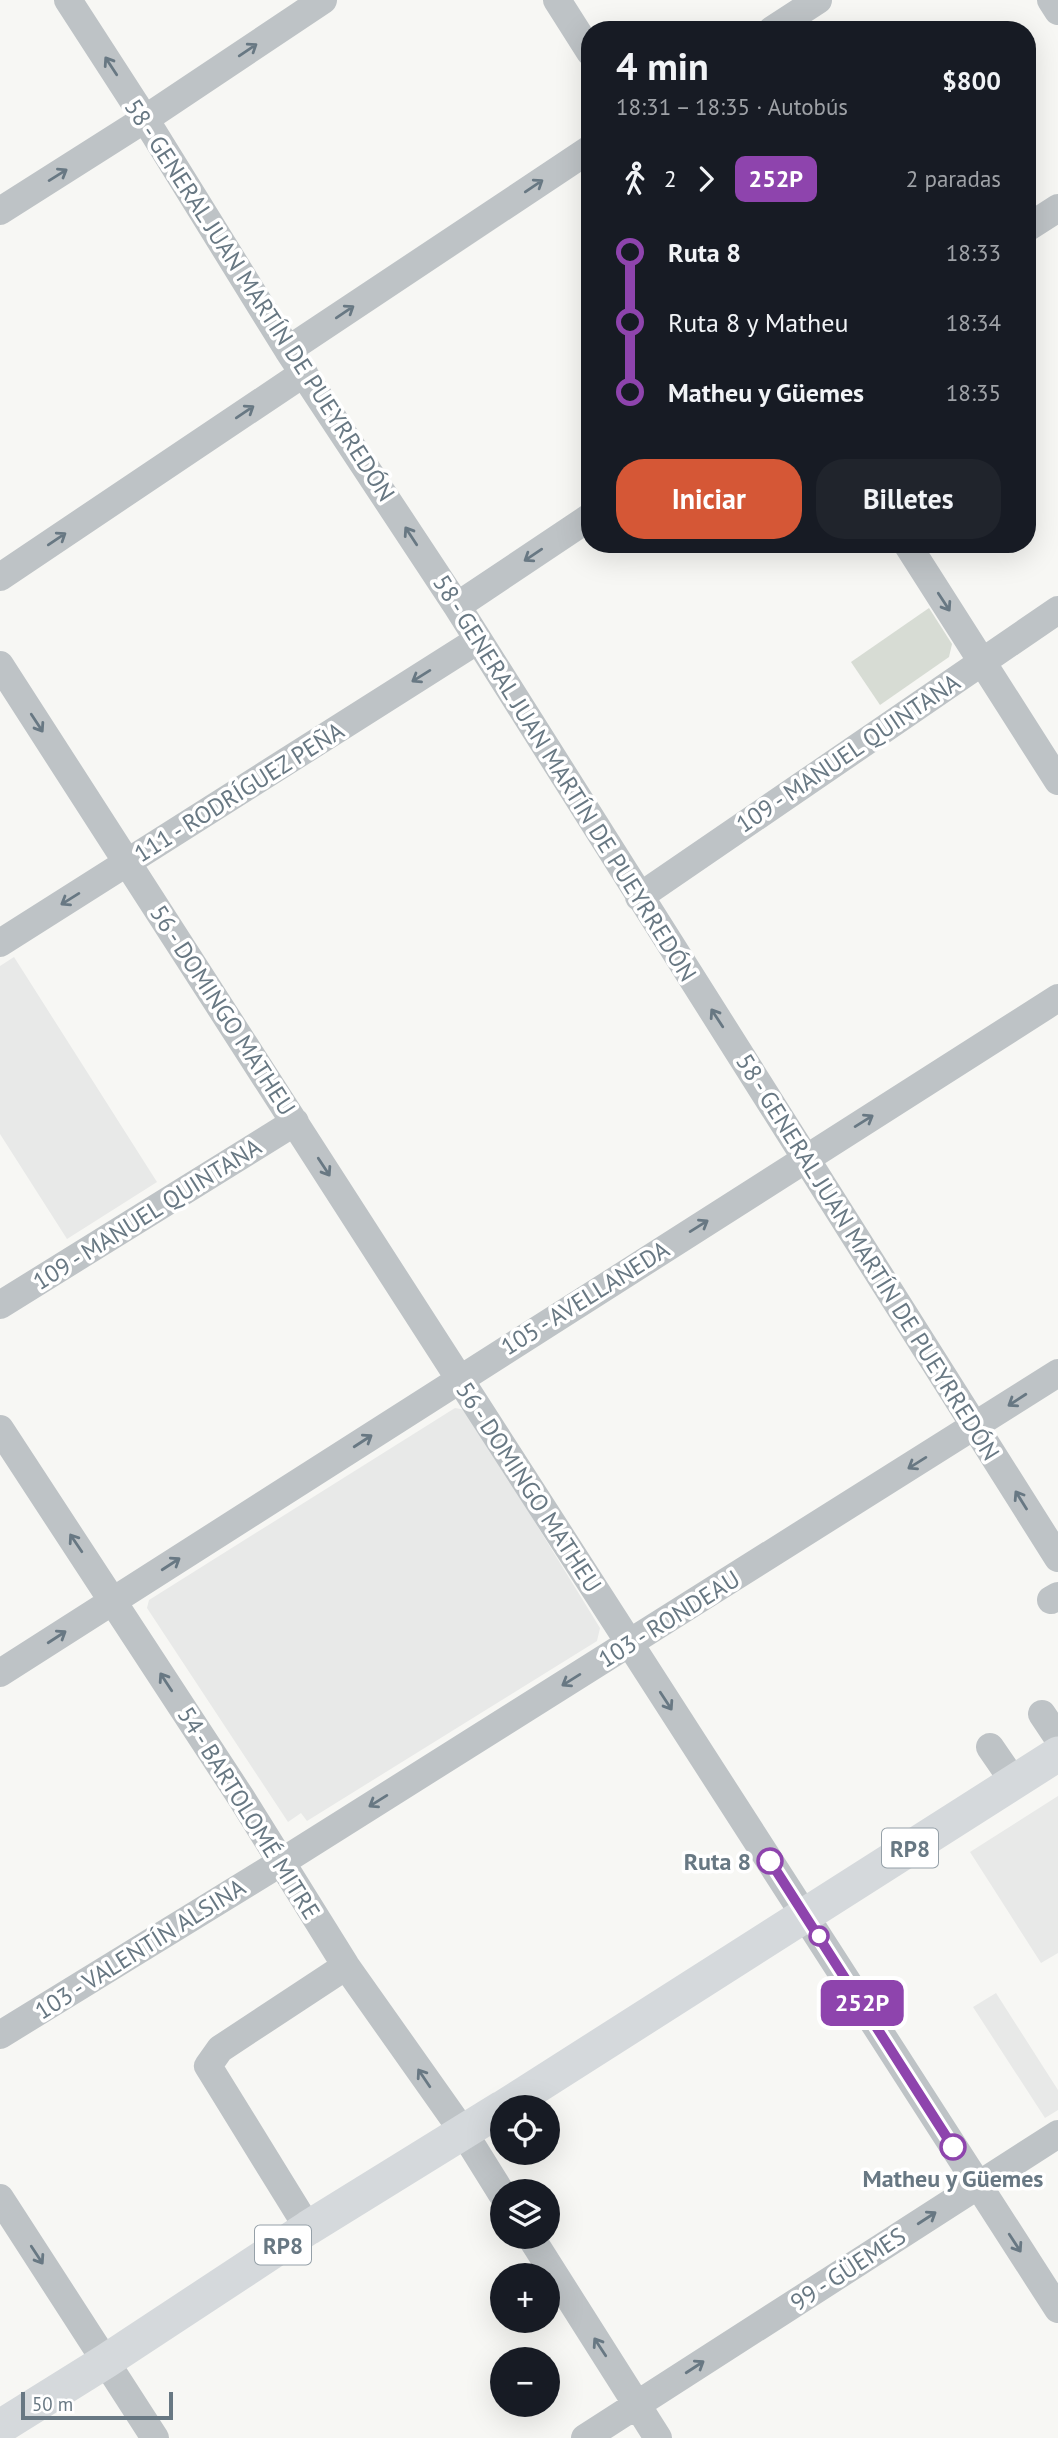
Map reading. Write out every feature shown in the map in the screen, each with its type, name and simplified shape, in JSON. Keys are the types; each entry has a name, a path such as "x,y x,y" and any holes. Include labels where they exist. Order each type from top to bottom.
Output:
{"main road":[{"name":"RP8","path":"523,2095 1058,1754"},
{"name":"RP8","path":"0,2427 308,2228 490,2116"}],"street":[{"name":"58 - GENERAL JUAN MARTÍN DE PUEYRREDÓN","path":"68,0 296,362 457,606 1058,1558"},
{"path":"0,211 145,119 323,0"},
{"path":"557,0 581,38"},
{"path":"786,21 818,0"},
{"path":"1051,0 1058,11"},
{"path":"0,577 581,156"},
{"path":"1036,222 1058,208"},
{"path":"457,606 581,523"},
{"path":"913,553 1058,781"},
{"name":"109 - MANUEL QUINTANA","path":"639,897 1058,610"},
{"name":"111 - RODRÍGUEZ PEÑA","path":"0,943 478,640"},
{"name":"56 - DOMINGO MATHEU","path":"0,666 1058,2309"},
{"name":"105 - AVELLANEDA","path":"0,1673 1058,998"},
{"name":"109 - MANUEL QUINTANA","path":"0,1305 295,1122"},
{"name":"103 - RONDEAU","path":"280,1863 1058,1373"},
{"name":"54 - BARTOLOMÉ MITRE","path":"0,1429 242,1799 346,1966 464,2133 493,2179"},
{"path":"1042,1714 1058,1738"},
{"path":"990,1747 1014,1782"},
{"name":"103 - VALENTÍN ALSINA","path":"0,2035 280,1863"},
{"path":"308,2228 208,2066 220,2049 346,1966"},
{"name":"99 - GÜEMES","path":"585,2438 1058,2134"},
{"path":"0,2198 155,2438"},
{"path":"538,2249 658,2438"}],"shaded area":[{"path":"929,608 952,644 949,657 880,705 851,662"},
{"path":"14,957 157,1182 67,1239 0,1134 0,966"},
{"path":"455,1408 466,1410 600,1628 597,1641 307,1821 301,1813 288,1822 147,1608 149,1600"},
{"path":"1058,1796 1058,1953 1041,1963 970,1852"},
{"path":"996,1993 1058,2090 1058,2110 1045,2118 973,2007"}],"bus line":[{"name":"252P","path":"770,1861 953,2147"}],"place":[{"name":"Ruta 8","path":"770,1861"},
{"name":"Matheu y Güemes","path":"953,2147"}]}
